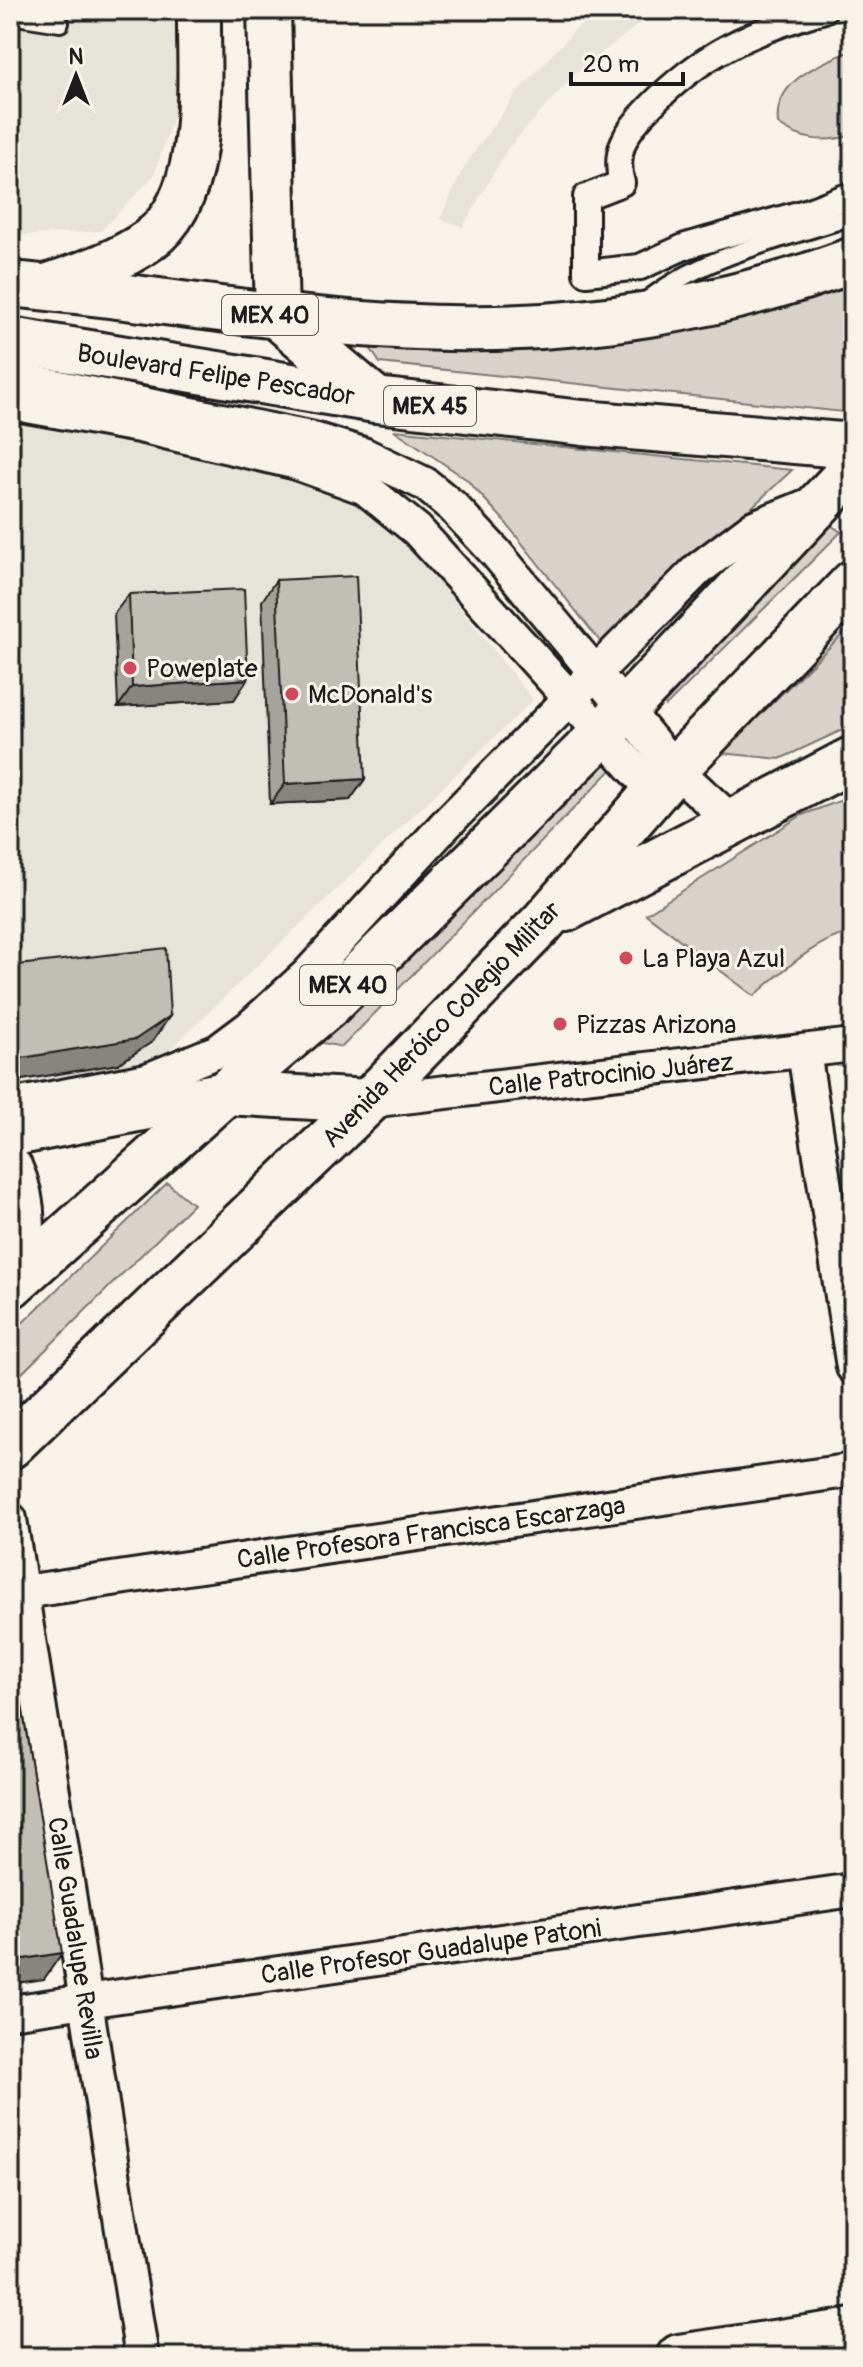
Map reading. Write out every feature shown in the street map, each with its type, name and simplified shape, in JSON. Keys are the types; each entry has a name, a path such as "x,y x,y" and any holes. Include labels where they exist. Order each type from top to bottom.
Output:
{"main road":[{"name":"MEX 40","path":"27,286 277,316 449,329 626,317 727,299 801,280 853,260"},
{"path":"277,316 376,400"},
{"name":"Boulevard Felipe Pescador","path":"10,340 376,400 583,423 853,446"},
{"name":"MEX 40","path":"13,1283 225,1093 329,1005 615,720 839,483"},
{"name":"Avenida Heróico Colegio Militar","path":"10,1446 369,1101 543,922 665,780 853,583"},
{"path":"543,922 730,820 853,759"},
{"path":"10,1169 20,1194 23,1220 13,1283"},
{"path":"679,2357 853,2331"}],"street":[{"path":"27,286 108,264 152,238 183,200 194,156 199,10"},
{"path":"269,10 277,316"},
{"path":"824,10 768,28 714,53 676,79 639,118 623,139 616,163 622,183 586,197 586,273 640,267 686,246 809,211 853,194"},
{"path":"10,377 310,438 397,468 425,484 452,506 597,672 615,720 665,780 730,820"},
{"path":"10,403 139,426 293,462 365,488 417,530 571,699 615,720"},
{"path":"10,1106 147,1080 218,1051 307,975 447,823 571,699 654,610 730,543 754,527 839,483"},
{"name":"Calle Patrocinio Juárez","path":"369,1101 853,1045"},
{"path":"804,1052 853,1367"},
{"path":"10,1135 225,1093 369,1101"},
{"name":"Calle Profesora Francisca Escarzaga","path":"16,1593 853,1470"},
{"name":"Calle Guadalupe Revilla","path":"10,1519 16,1593 86,2001 142,2357"},
{"name":"Calle Profesor Guadalupe Patoni","path":"10,2012 853,1890"}],"lane":[{"path":"10,15 60,23"},
{"path":"626,317 691,271 755,246 853,216"}],"shaded area":[{"path":"10,10 176,10 177,105 154,175 101,231 10,236"},
{"path":"602,10 657,10 575,74 508,148 463,227 440,219 465,165 517,93 575,30"},
{"path":"853,50 853,135 814,139 795,134 778,124 778,109 791,85 813,68"},
{"path":"853,287 853,413 380,363 366,342 706,322"},
{"path":"10,418 302,472 389,519 533,700 152,1067 10,1091"},
{"path":"394,430 792,470 603,645 501,517 466,479"},
{"path":"826,522 841,532 666,706 653,695"},
{"path":"853,624 853,725 780,759 721,753"},
{"path":"599,750 616,765 342,1047 313,1041"},
{"path":"853,796 853,933 841,935 814,948 754,996 646,914 802,815"},
{"path":"167,1183 193,1204 10,1385 10,1335"}],"building":[{"path":"356,576 365,779 285,784 276,580"},
{"path":"244,589 248,679 132,687 129,594"},
{"path":"10,626 14,693 10,694"},
{"path":"166,948 170,1016 136,1039 10,1060 10,966"},
{"path":"10,1632 62,1953 10,1961"}],"place":[{"name":"Poweplate","path":"130,668"},
{"name":"McDonald's","path":"292,694"},
{"name":"La Playa Azul","path":"626,958"},
{"name":"Pizzas Arizona","path":"560,1024"}]}
